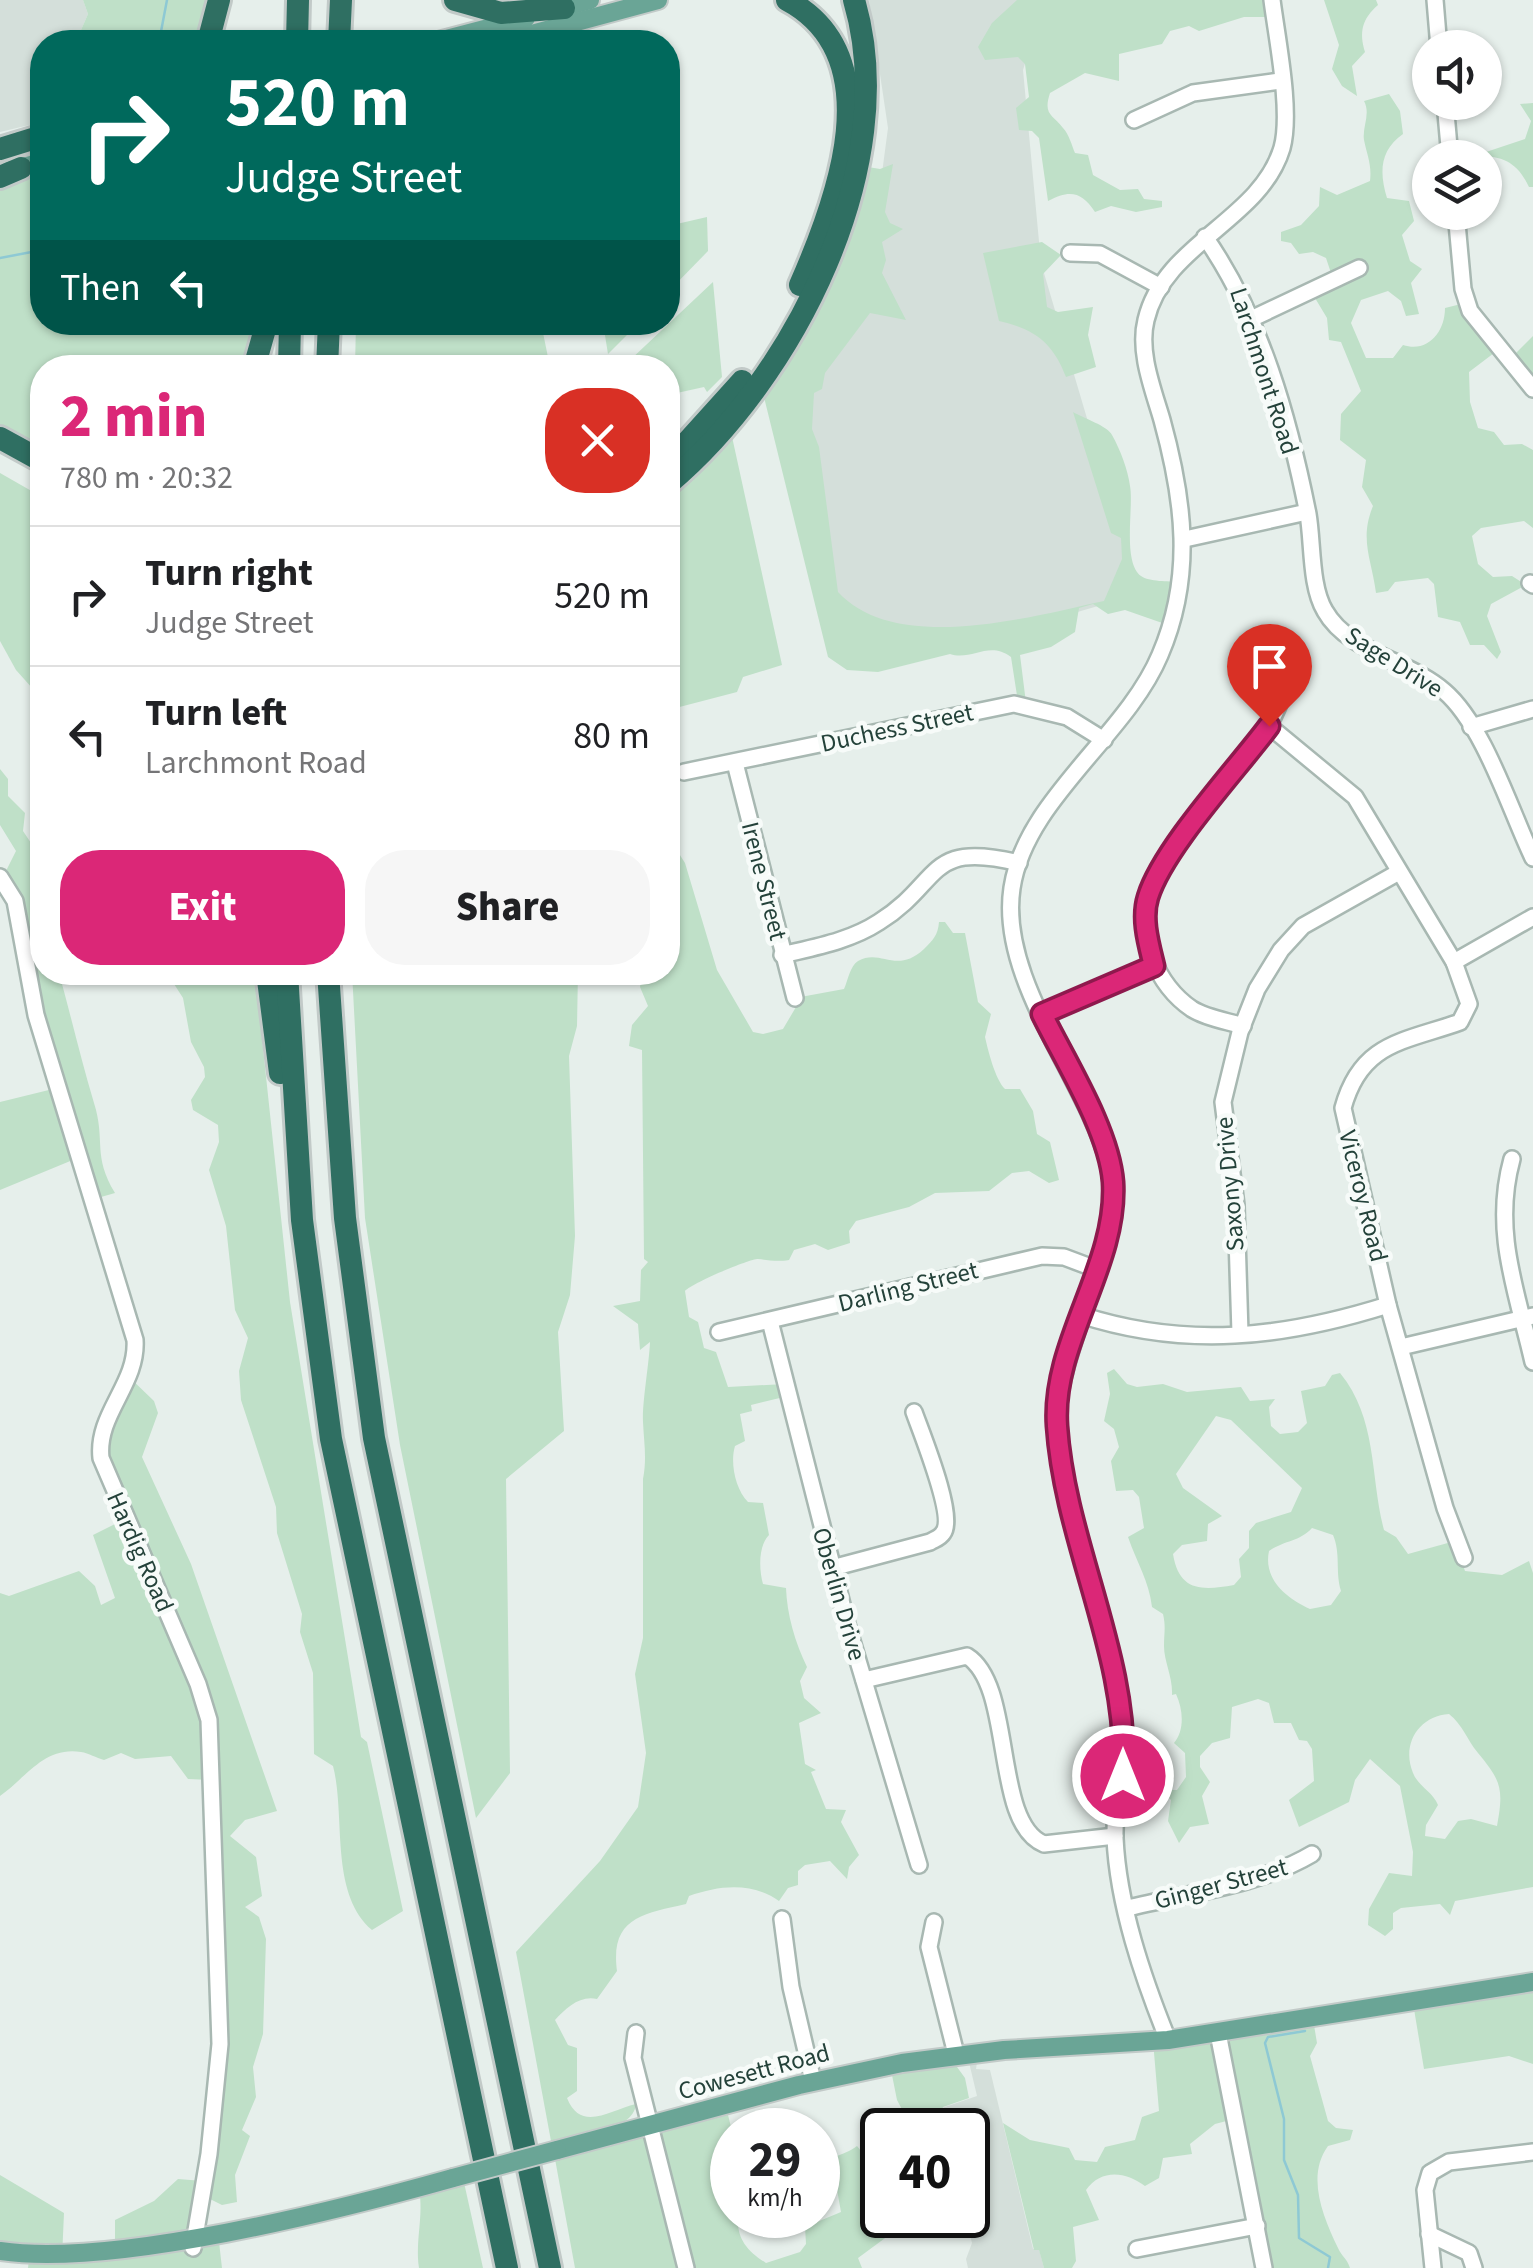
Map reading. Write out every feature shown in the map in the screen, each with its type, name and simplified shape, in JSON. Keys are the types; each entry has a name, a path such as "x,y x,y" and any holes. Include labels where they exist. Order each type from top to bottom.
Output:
{"highway":[{"path":"211,30 219,0"},
{"path":"339,30 341,0"},
{"path":"455,0 502,14 564,8"},
{"path":"680,450 728,399 778,326 806,270 834,189 848,111 847,78 827,32 787,0"},
{"path":"680,473 705,450 753,392 793,329 829,256 857,160 865,109 864,51 854,0"},
{"path":"296,30 298,2"},
{"path":"0,150 30,141"},
{"path":"0,438 30,454"},
{"path":"0,455 30,470"},
{"path":"269,985 344,1512 507,2268"},
{"path":"287,985 302,1220"},
{"path":"329,985 346,1218 374,1438 550,2268"}],"main road":[{"path":"481,30 590,0"},
{"path":"547,30 658,0"},
{"name":"Cowesett Road","path":"0,2251 33,2259 82,2260 193,2248 280,2229 452,2178 814,2081 956,2054 1168,2040 1533,1982"}],"street":[{"path":"1168,2040 1150,1995 1128,1908 1115,1836 1125,1739 1121,1706 1061,1465 1056,1420 1063,1373 1110,1219 1113,1182 1090,1111 1019,961 1012,889 1019,863 1037,826 1137,700 1160,656 1175,612 1184,539 1181,500 1144,344 1146,320 1174,264 1250,197 1274,167 1284,140 1272,0"},
{"path":"1435,0 1438,30"},
{"path":"1134,120 1192,93 1280,81"},
{"path":"1457,230 1462,289 1470,311 1533,389"},
{"name":"Larchmont Road","path":"1206,237 1237,283 1251,319 1307,512"},
{"path":"1070,252 1100,254 1161,287"},
{"path":"1251,319 1359,268"},
{"path":"1184,539 1307,512"},
{"name":"Sage Drive","path":"1307,512 1318,590 1326,614 1353,638 1420,672 1446,692 1470,727 1533,858"},
{"name":"Duchess Street","path":"684,772 1014,704 1067,717 1104,740"},
{"path":"1243,1026 1194,1010 1154,966 1145,914 1148,896 1180,843 1269,726 1279,704"},
{"path":"1470,727 1533,708"},
{"name":"Viceroy Road","path":"1269,726 1355,797 1454,962 1469,1004 1467,1016 1375,1053 1349,1085 1343,1108 1388,1305 1445,1508 1464,1558"},
{"name":"Irene Street","path":"735,763 795,998"},
{"path":"782,955 864,931 883,920 935,868 955,857 971,854 1019,863"},
{"name":"Saxony Drive","path":"1240,1333 1236,1205 1223,1102 1243,1026 1265,976 1304,926 1398,872"},
{"name":"Hardig Road","path":"0,878 15,901 30,982"},
{"path":"1454,962 1533,916"},
{"path":"1042,1014 1154,966"},
{"name":"Hardig Road","path":"30,985 36,1015 135,1340 133,1364 104,1425 101,1458 198,1684 209,1720 220,2044 209,2154 193,2248"},
{"path":"1512,1160 1502,1216 1505,1252 1528,1317 1533,1362"},
{"name":"Darling Street","path":"720,1332 1042,1256 1064,1258 1096,1269"},
{"path":"1080,1314 1166,1337 1316,1325 1388,1305"},
{"path":"1401,1347 1528,1317"},
{"name":"Oberlin Drive","path":"770,1320 832,1568 919,1864"},
{"path":"832,1568 930,1542 943,1534 947,1523 938,1481 914,1412"},
{"path":"864,1680 956,1656 976,1662 989,1692 1020,1816 1033,1839 1044,1844 1115,1836"},
{"name":"Ginger Street","path":"1128,1908 1245,1881 1312,1854"},
{"path":"782,1919 792,1987 814,2081"},
{"path":"934,1922 929,1947 956,2054"},
{"path":"636,2033 632,2058 686,2268"},
{"path":"1218,2033 1264,2268"},
{"path":"1433,2268 1425,2184 1434,2170 1449,2162 1533,2152"},
{"path":"1137,2250 1256,2226"},
{"path":"1430,2234 1469,2253 1474,2268"}],"shaded area":[{"path":"0,0 83,0 88,14 81,30 30,30 30,125 0,132"},
{"path":"869,0 1045,0 1023,70 1041,263 1139,594 992,637 827,621 789,375 866,294 888,128"},
{"path":"978,2056 976,2069 990,2070 1033,2249 1039,2249 1044,2268 968,2268 971,2238 990,2238 990,2108 942,2108 977,2096 968,2058"}],"green space":[{"path":"83,0 210,0 201,30 81,30 88,14"},
{"path":"1017,0 1272,0 1273,17 1244,17 1199,31 1189,26 1170,31 1162,44 1119,54 1119,81 1085,73 1050,93 1050,114 1065,131 1075,153 1088,155 1093,175 1120,190 1138,189 1144,199 1162,201 1162,207 1136,212 1111,206 1095,212 1075,194 1048,201 1039,138 1032,131 1019,130 1016,108 1029,97 1025,64 1018,57 985,60 978,47 992,23"},
{"path":"1324,0 1376,0 1378,5 1363,26 1365,52 1352,66 1357,96 1342,86 1332,69 1339,45"},
{"path":"1389,94 1400,111 1403,134 1386,154 1383,179 1387,198 1409,201 1412,223 1402,235 1410,261 1422,269 1411,283 1419,314 1406,316 1401,301 1388,291 1361,300 1351,323 1366,358 1393,358 1403,345 1427,343 1442,325 1445,308 1465,303 1498,350 1469,372 1470,402 1478,428 1494,432 1504,445 1522,444 1533,450 1533,528 1524,521 1481,528 1472,536 1478,564 1493,577 1512,576 1526,585 1491,604 1487,616 1501,652 1497,659 1484,645 1470,645 1460,622 1438,617 1434,584 1428,578 1395,582 1388,591 1376,593 1367,540 1373,506 1362,487 1366,460 1340,440 1341,414 1361,391 1341,342 1329,340 1327,318 1315,298 1331,273 1326,258 1313,252 1299,254 1291,243 1281,241 1281,232 1301,225 1319,206 1320,187 1337,195 1370,181 1364,101"},
{"path":"1533,103 1533,187 1502,160 1502,147 1525,139 1531,121 1520,104"},
{"path":"893,164 885,212 890,223 903,229 882,242 886,260 882,273 906,320 870,313 825,373 822,389 814,393 812,429 819,447 838,592 863,611 894,622 928,627 1003,622 1104,601 1122,559 1121,538 1111,533 1073,412 1110,432 1121,453 1130,486 1130,547 1135,569 1149,579 1179,582 1168,625 1125,610 1108,614 1093,604 1079,608 1075,632 1051,647 1020,655 1026,703 1018,702 1011,657 995,650 950,654 878,672 847,670 828,657 760,381 856,165 880,169"},
{"path":"30,167 30,335 263,335 257,355 30,355 30,453 0,439 0,178"},
{"path":"707,217 708,251 680,280 680,223"},
{"path":"1042,242 1061,255 1043,274 1047,307 1058,312 1093,307 1088,335 1096,367 1066,377 1041,339 1023,328 999,321 983,253"},
{"path":"713,282 722,377 707,392 704,387 680,392 680,355 635,355 657,335 680,335 680,313"},
{"path":"356,335 543,335 548,355 355,355"},
{"path":"605,335 627,335 608,354"},
{"path":"1533,336 1533,388 1509,360"},
{"path":"729,423 782,665 743,677 737,692 680,707 680,472"},
{"path":"0,473 30,490 30,686 0,641"},
{"path":"0,769 8,779 8,796 25,813 23,831 30,842 30,982 3,877 16,851 0,825"},
{"path":"680,855 717,970 753,1032 783,1029 796,1007 795,998 844,989 858,961 874,957 897,961 914,956 932,940 939,922 945,922 953,933 965,933 978,1002 991,1014 985,1037 998,1078 1005,1089 1020,1089 1033,1111 1037,1134 1050,1142 1059,1180 1049,1183 1029,1171 1012,1173 989,1191 935,1193 909,1207 856,1221 849,1231 850,1243 828,1250 815,1244 794,1250 789,1260 753,1260 685,1291 689,1317 698,1322 704,1348 716,1352 728,1387 785,1384 788,1396 751,1405 752,1411 740,1414 745,1441 735,1446 733,1467 748,1502 763,1503 769,1535 760,1558 763,1584 786,1588 792,1628 807,1667 800,1681 804,1698 821,1713 799,1723 805,1764 816,1770 811,1772 826,1809 846,1810 841,1822 859,1855 849,1867 847,1879 830,1861 805,1865 798,1871 798,1885 788,1888 779,1901 747,1888 712,1889 689,1896 686,1904 632,1921 619,1940 617,1971 597,1999 579,2001 555,2020 568,2045 577,2048 577,2091 567,2098 573,2109 588,2117 636,2104 632,2114 614,2127 551,2141 516,1952 600,1861 638,1807 646,1753 635,1674 643,1638 643,1414 650,1342 640,1350 638,1324 613,1306 640,1301 641,1270 648,1262 644,1259 642,1050 629,1046 632,1025 648,1006 640,987 680,985"},
{"path":"31,985 62,985 97,1116 101,1158 115,1193 94,1199 80,1157 0,1190 0,1102 57,1088"},
{"path":"175,985 256,985 290,1302 361,1737 367,1742 403,1911 372,1930 359,1914 344,1875 333,1766 314,1754 313,1673 300,1632 302,1614 277,1533 276,1507 241,1400 239,1371 248,1338 235,1310 226,1226 209,1170 219,1142 218,1125 193,1110 191,1100 205,1077 191,1042 183,998"},
{"path":"353,985 578,985 577,1026 569,1056 575,1236 570,1295 558,1332 564,1431 506,1479 510,1773 476,1818 400,1445 365,1218"},
{"path":"1114,1369 1127,1384 1137,1387 1163,1384 1187,1392 1241,1387 1250,1401 1275,1399 1269,1407 1271,1426 1280,1434 1298,1432 1307,1423 1301,1391 1325,1386 1332,1375 1340,1373 1367,1429 1384,1530 1396,1537 1408,1554 1455,1541 1465,1571 1502,1575 1529,1561 1533,1573 1533,1887 1455,1901 1450,1915 1440,1904 1401,1908 1393,1913 1393,1929 1385,1936 1368,1925 1369,1909 1389,1873 1412,1876 1413,1852 1400,1786 1370,1759 1355,1780 1349,1802 1299,1827 1289,1800 1314,1781 1312,1749 1307,1741 1299,1740 1291,1723 1274,1723 1269,1703 1258,1699 1232,1707 1230,1738 1212,1743 1200,1756 1200,1767 1210,1782 1202,1796 1209,1824 1190,1827 1179,1843 1168,1821 1171,1800 1161,1790 1177,1790 1186,1777 1185,1753 1174,1743 1180,1732 1181,1713 1176,1694 1172,1695 1164,1652 1163,1614 1152,1607 1128,1537 1144,1528 1139,1497 1133,1490 1116,1491 1111,1461 1119,1447 1114,1429 1104,1421 1110,1394 1107,1373","holes":["1216,1416 1231,1420 1302,1488 1291,1512 1256,1523 1249,1531 1249,1548 1239,1559 1241,1577 1234,1585 1202,1588 1180,1575 1173,1554 1182,1545 1207,1541 1208,1524 1222,1516 1183,1488 1176,1474","1312,1528 1333,1535 1341,1591 1331,1605 1310,1609 1278,1586 1268,1561 1269,1551","1449,1714 1454,1718 1496,1778 1500,1794 1497,1826 1471,1819 1458,1821 1445,1839 1425,1836 1426,1825 1438,1805 1415,1778 1409,1752 1415,1733 1438,1716"]},
{"path":"127,1375 154,1401 158,1413 142,1457 191,1564 277,1811 245,1820 230,1836 256,1857 262,1896 245,1907 259,1917 266,1939 263,2034 253,2067 256,2097 242,2130 250,2136 235,2175 237,2202 222,2205 202,2195 194,2239 219,2242 222,2268 28,2268 29,2259 0,2251 0,2175 64,2213 62,2258 115,2256 115,2220 154,2201 178,2179 203,2181 215,2098 211,1780 188,1779 171,1756 135,1759 121,1753 104,1760 68,1751 36,1765 0,1796 0,1593 9,1596 79,1571 95,1586 101,1605 115,1598 93,1535 123,1520 103,1459"},
{"path":"1533,1980 1533,2064 1509,2056 1424,2069 1413,2003"},
{"path":"1313,2019 1317,2043 1310,2056 1328,2121 1336,2128 1353,2130 1350,2140 1328,2146 1318,2170 1319,2197 1327,2223 1350,2268 1264,2268 1234,2119 1215,2124 1190,2144 1192,2154 1163,2158 1159,2178 1145,2186 1114,2174 1092,2183 1086,2190 1099,2220 1073,2227 1076,2261 1072,2268 1044,2268 1039,2250 1034,2250 1003,2123 1030,2140 1069,2148 1075,2160 1097,2162 1105,2147 1135,2140 1142,2117 1159,2111 1153,2041"},
{"path":"957,2067 965,2078 969,2098 943,2108 901,2108 891,2070"},
{"path":"710,2120 710,2238 742,2238 753,2254 766,2263 800,2252 806,2238 840,2238 840,2156 857,2146 860,2238 885,2238 858,2258 862,2268 575,2268 555,2159"},
{"path":"463,2178 483,2268 419,2268 419,2189"}],"waterway":[{"path":"161,30 167,0"},
{"path":"0,258 30,252"},
{"path":"1305,2031 1268,2037 1265,2043 1284,2119 1284,2160 1298,2195 1299,2238 1330,2257 1328,2268"}],"route":[{"path":"1123,1776 1125,1739 1120,1702 1075,1527 1056,1420 1063,1373 1110,1219 1113,1182 1090,1111 1042,1014 1154,966 1145,914 1148,896 1180,843 1269,726"}]}
